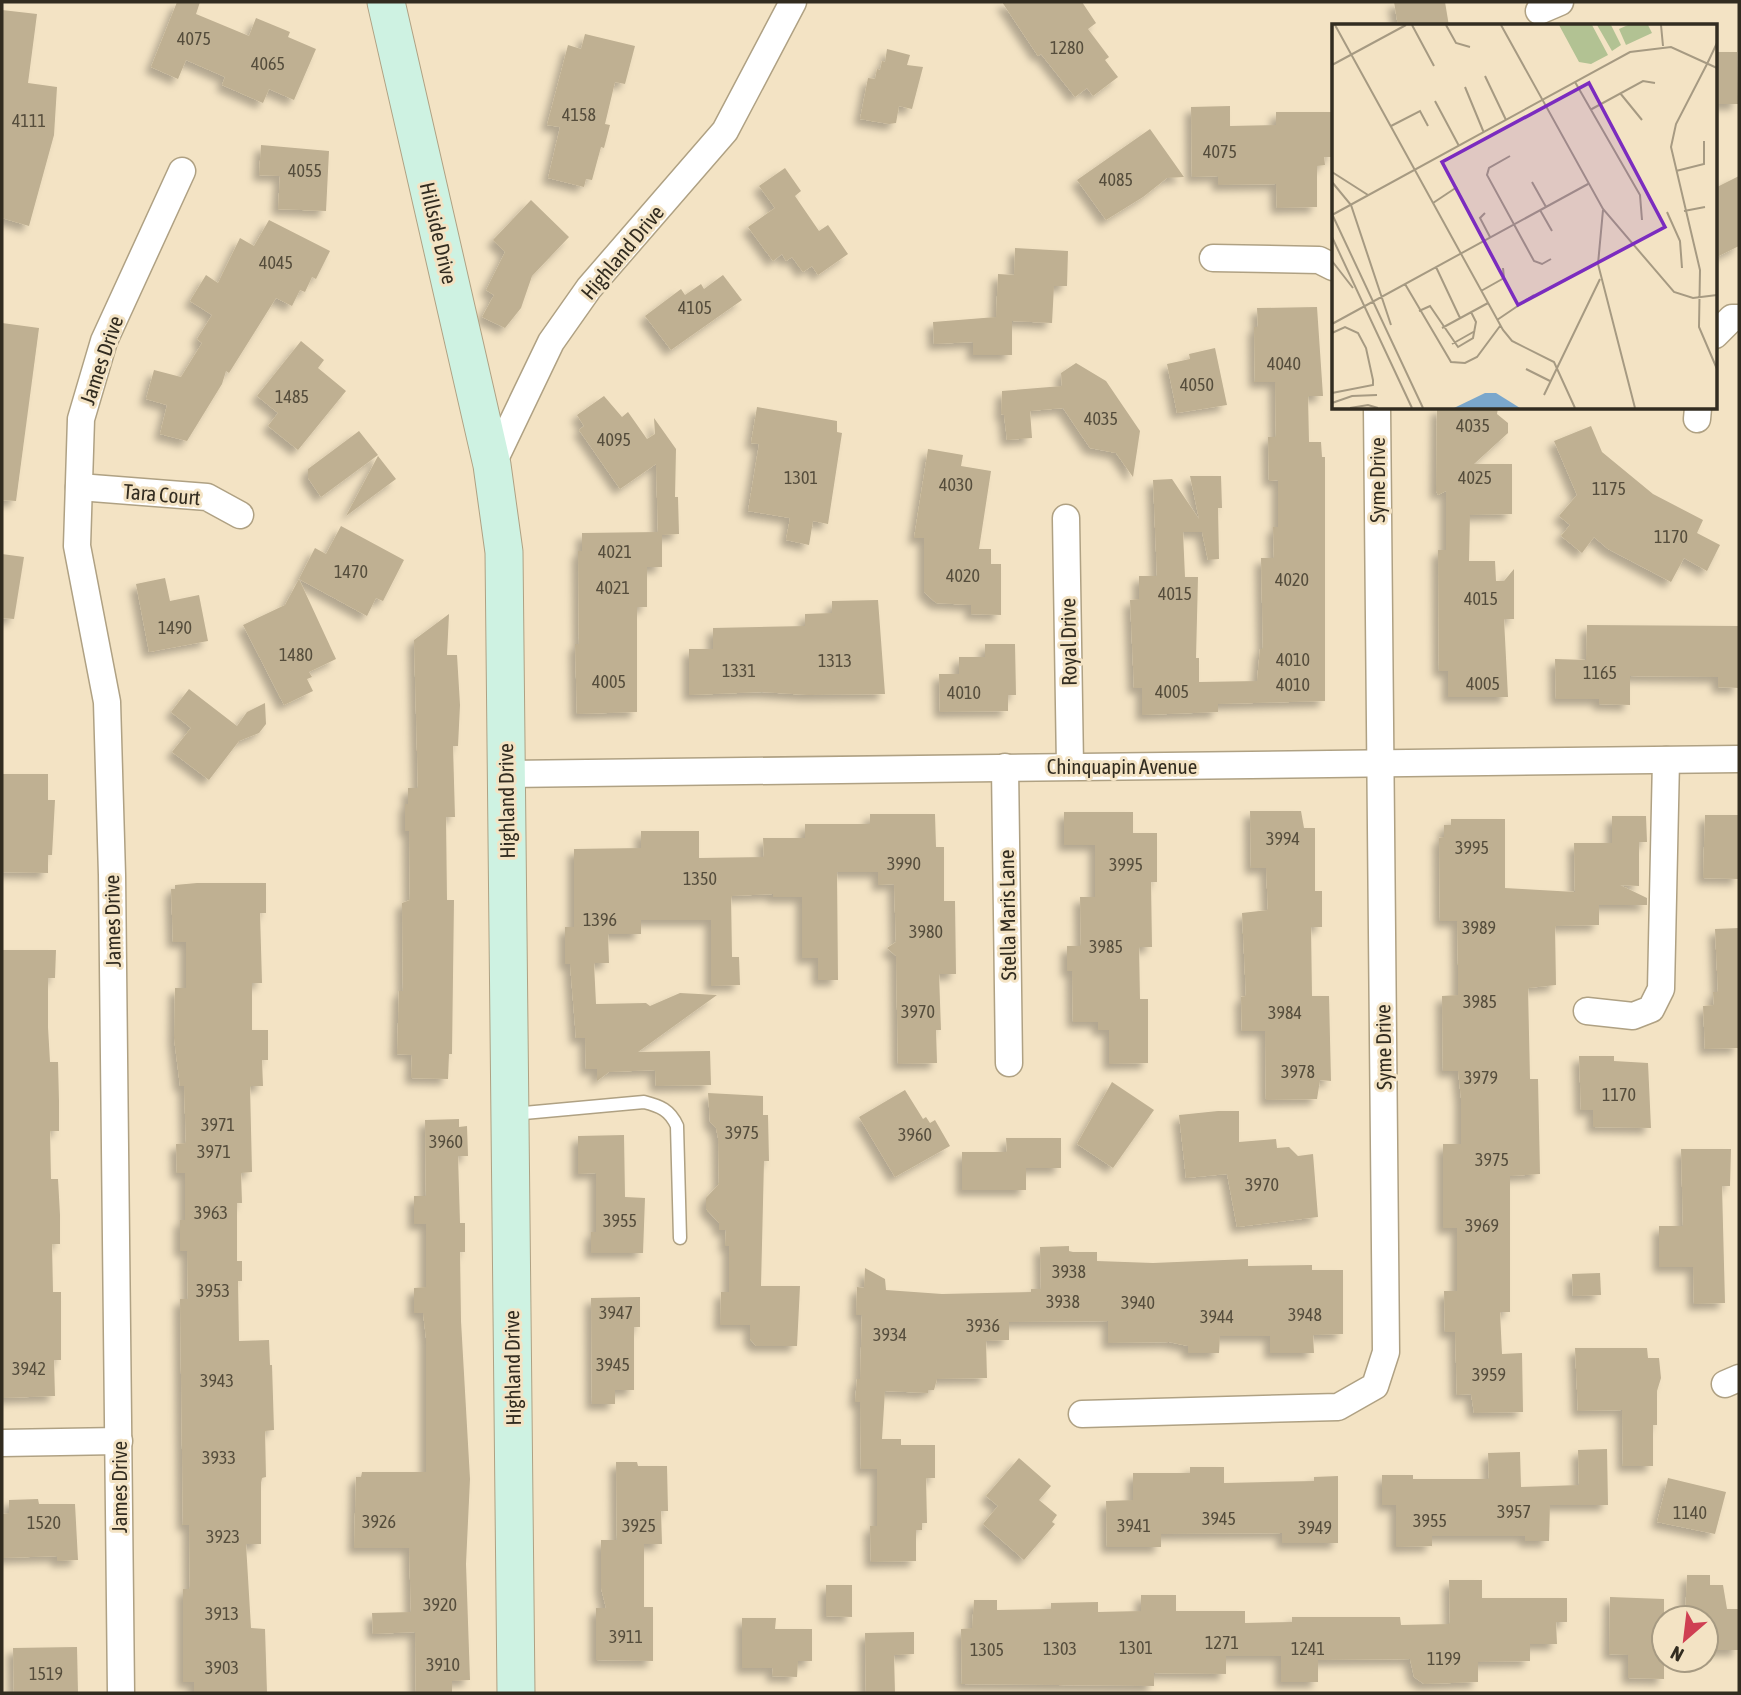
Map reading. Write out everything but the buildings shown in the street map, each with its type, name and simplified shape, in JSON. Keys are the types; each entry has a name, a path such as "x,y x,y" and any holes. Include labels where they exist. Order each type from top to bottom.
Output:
{"street":[{"name":"Hillside Drive","path":"386,2 492,465"},
{"name":"Highland Drive","path":"516,1693 504,552 492,465 551,342 589,288 725,131 793,2"},
{"name":"James Drive","path":"121,1693 107,702 77,546 80,419 104,341 182,171"},
{"path":"1213,258 1319,260 1332,266"},
{"path":"1716,334 1732,318 1739,318"},
{"name":"Syme Drive","path":"1082,1414 1338,1407 1375,1387 1386,1352 1377,410"},
{"name":"Tara Court","path":"79,487 207,497 240,515"},
{"name":"Royal Drive","path":"1066,518 1070,766"},
{"path":"1587,1011 1633,1016 1651,1009 1661,989 1666,760"},
{"name":"Chinquapin Avenue","path":"505,775 1070,766 1739,760"},
{"name":"Stella Maris Lane","path":"1005,767 1009,1063"},
{"path":"2,1443 119,1441"}],"lane":[{"path":"509,1114 644,1102 662,1107 672,1116 677,1126 680,1238"}]}
